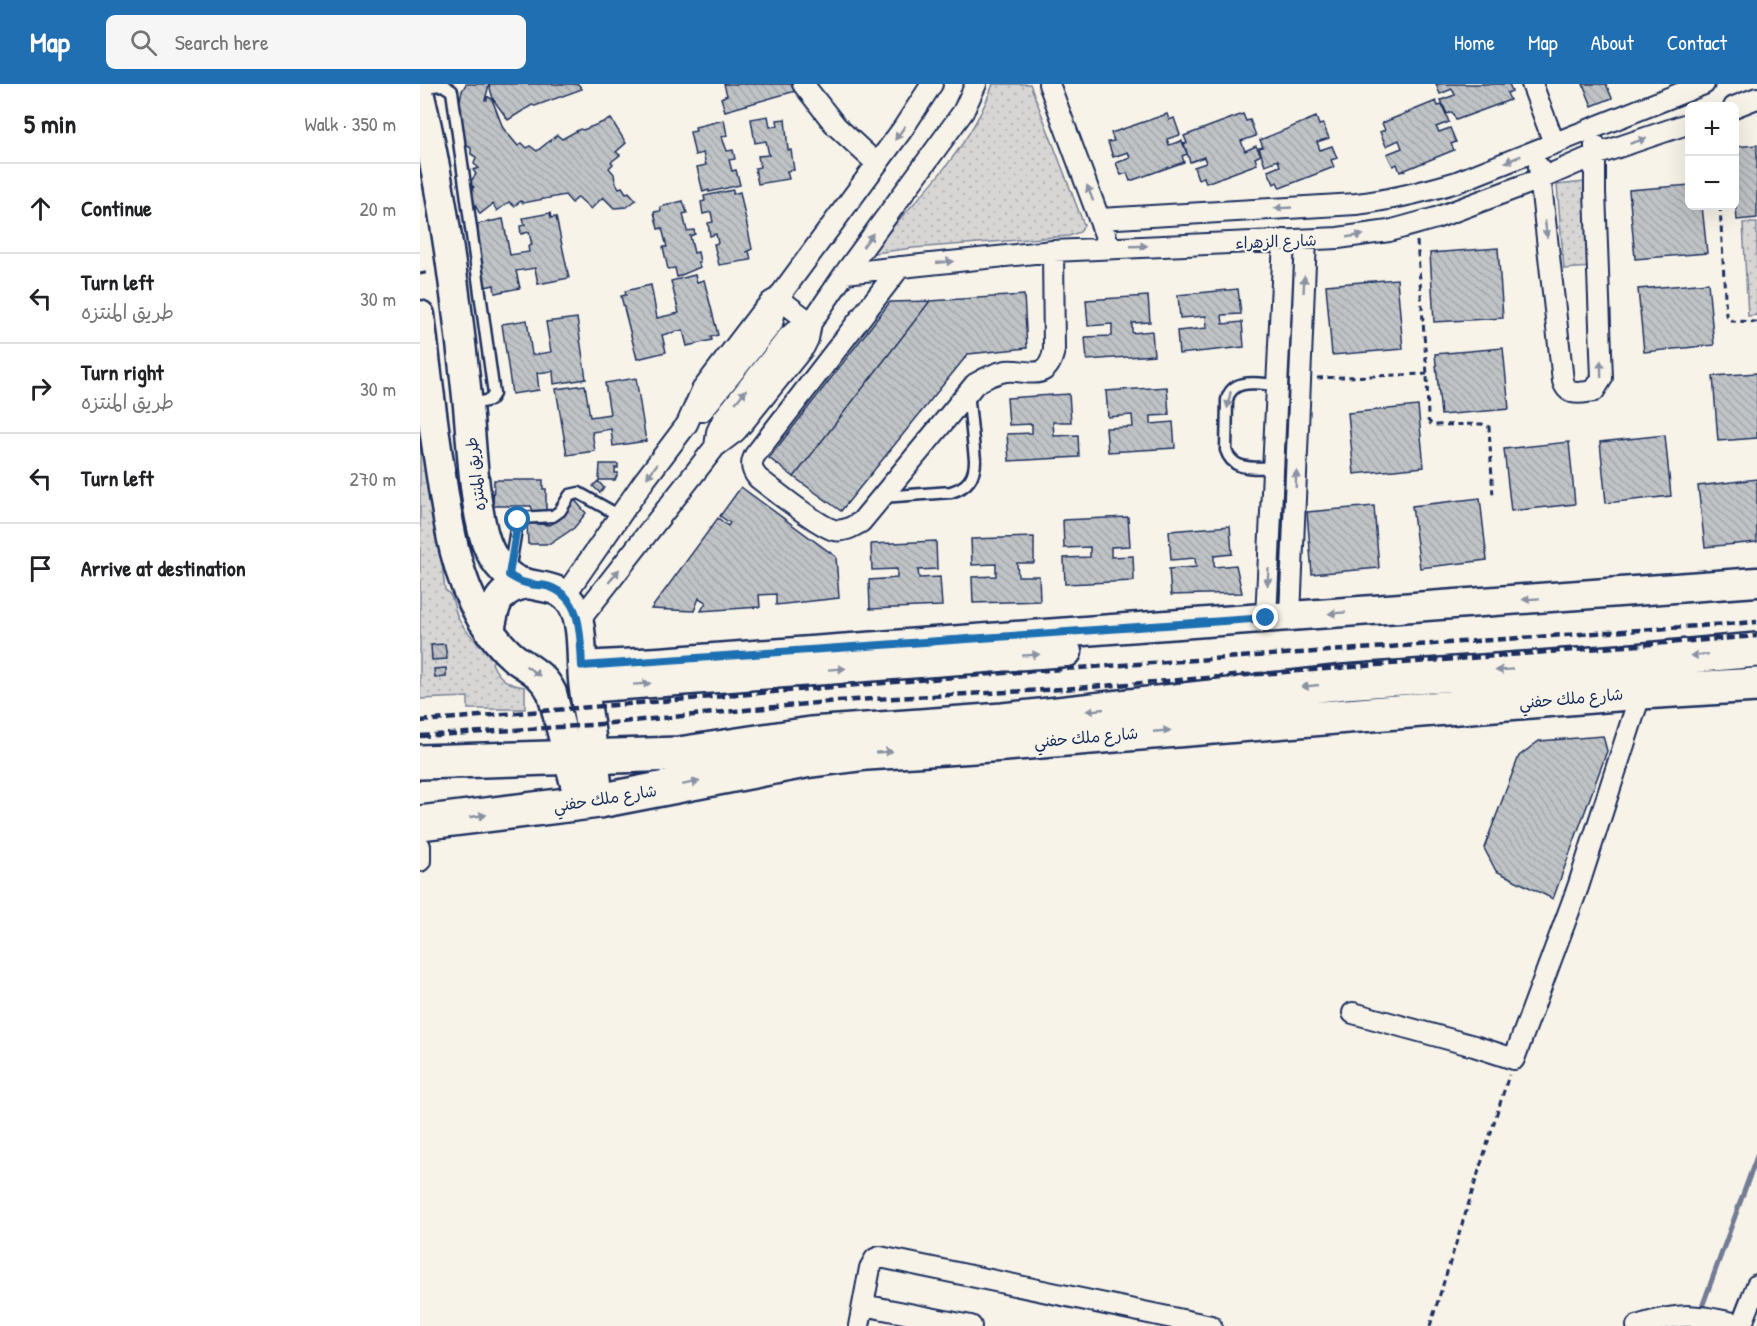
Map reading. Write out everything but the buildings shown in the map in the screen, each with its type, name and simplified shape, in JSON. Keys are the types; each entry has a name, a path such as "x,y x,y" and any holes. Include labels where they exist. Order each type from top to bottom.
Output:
{"highway":[{"name":"شارع ملك حفني","path":"420,824 590,803 815,760 1345,682 1757,650"},
{"name":"شارع ملك حفني","path":"420,762 679,754 811,734 1004,732 1757,685"}],"street":[{"path":"803,84 836,126 878,164"},
{"path":"490,632 493,611 502,595 518,585 518,580 551,587 565,595 687,424 706,407 772,324 778,298 878,164 932,84"},
{"path":"578,622 715,447 717,432 723,419 789,336 811,323 958,119 976,84"},
{"path":"1049,84 1110,248"},
{"path":"1532,84 1546,146 1540,179 1563,381 1566,389 1573,393 1594,391 1602,378 1595,192 1595,126"},
{"name":"شارع الزهراء","path":"1100,219 1385,201 1456,182 1704,84"},
{"name":"طريق المنتزه","path":"420,96 433,150 444,216 480,518 487,545 496,562 518,580"},
{"path":"1739,105 1757,98"},
{"name":"شارع الزهراء","path":"845,273 1053,251 1306,240 1378,233 1416,224 1540,179 1595,155 1685,124"},
{"path":"1278,617 1273,468 1284,240"},
{"path":"1278,617 1300,378 1306,240"},
{"path":"900,267 751,462 752,471 758,478 832,530 848,530 861,522 968,392 990,375 1008,371 1036,374 1052,361 1054,350 1053,251"},
{"path":"778,298 811,323"},
{"name":"طريق المنتزه","path":"420,315 429,398 454,555 471,599 490,632 513,656 534,670 548,684 582,757"},
{"path":"454,555 487,545"},
{"path":"583,677 1278,617 1757,582"},
{"name":"طريق المنتزه","path":"565,595 574,607 578,622 583,677 582,757 590,803"},
{"path":"583,677 1757,601"},
{"path":"1353,1013 1514,1059 1578,887 1641,692"},
{"path":"420,846 420,861"},
{"path":"859,1326 870,1268 875,1259 880,1257 1211,1326"},
{"path":"1637,1326 1682,1315 1707,1316 1742,1326 1757,1285"},
{"path":"863,1305 971,1326"}],"lane":[{"path":"420,87 443,85 452,91 494,394 490,400 468,405"},
{"path":"1273,468 1240,467 1228,458 1226,450 1227,400 1234,386 1242,384 1277,385"},
{"path":"882,497 951,492 962,489 970,481 975,471 975,460 968,392"},
{"path":"518,580 517,523 520,518 553,516 560,511 570,495 579,493 620,516"}],"path":[{"path":"1720,210 1726,315 1732,321 1757,322"},
{"path":"1416,224 1427,374 1428,420 1431,424 1482,424 1489,428 1493,496"},
{"path":"1300,378 1427,374"},
{"path":"1430,1326 1514,1059"}],"shaded area":[{"path":"993,84 1030,84 1084,225 1080,232 1069,236 913,248 867,254 921,196 955,154 970,132"},
{"path":"1584,182 1591,267 1564,269 1557,185"},
{"path":"1743,223 1757,223 1757,315 1748,316"},
{"path":"420,382 445,590 451,595 462,625 495,659 492,663 497,673 514,685 525,687 525,709 468,709 468,697 420,699"}],"waterway":[{"path":"1702,1307 1757,1156"}],"railway":[{"path":"420,721 1004,673 1757,622"},
{"path":"420,736 591,725 837,701 1063,689 1757,636"}],"route":[{"path":"518,520 509,575 528,584 551,587 565,595 570,601 577,614 582,666 1266,618"}]}
